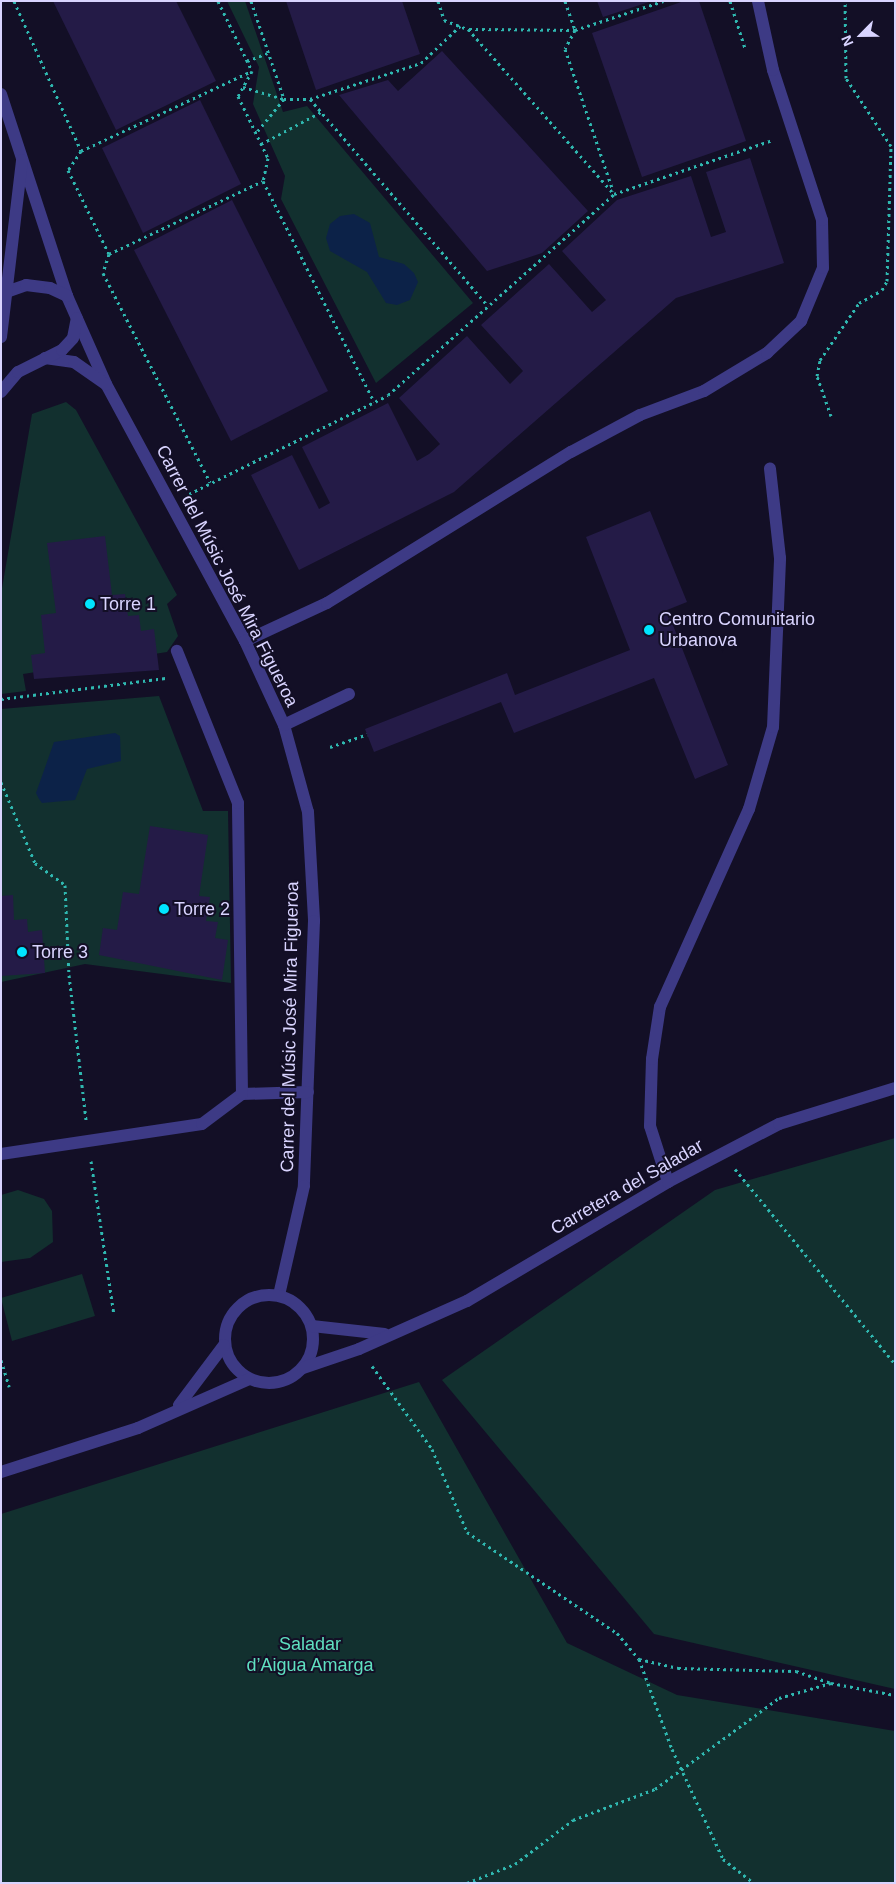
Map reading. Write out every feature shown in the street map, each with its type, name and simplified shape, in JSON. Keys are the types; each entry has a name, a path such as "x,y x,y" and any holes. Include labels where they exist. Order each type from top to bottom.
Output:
{"street":[{"path":"245,641 327,603 571,452 640,415 704,391 767,353 801,320 822,268 822,220 773,70 758,1"},
{"name":"Carrer del Músic José Mira Figueroa","path":"1,94 67,296 106,384 245,641 284,725 308,812 314,921 304,1186 279,1295"},
{"name":"Carrer del Músic José Mira Figueroa","path":"1,336 9,291 22,154"},
{"path":"9,291 26,285 50,288 67,296"},
{"path":"1,392 18,372 45,358 73,338 77,318"},
{"name":"Carrer del Músic José Mira Figueroa","path":"45,358 74,362 106,384"},
{"path":"668,1182 650,1126 652,1059 660,1007 749,809 773,727 780,558 770,469"},
{"path":"177,651 238,803 242,1094"},
{"path":"284,725 349,694"},
{"name":"Carretera del Saladar","path":"303,1368 359,1349 385,1334 467,1301 668,1182 778,1124 895,1088"},
{"path":"1,1154 202,1124 242,1094 308,1092"},
{"path":"1,1472 138,1428 177,1407 249,1380 278,1383 303,1368 314,1340 312,1326 293,1301 279,1295 250,1298 239,1306 230,1317 224,1345 177,1407"},
{"name":"Carretera del Saladar","path":"312,1326 385,1334"},
{"path":"224,1345 229,1359 249,1380"}],"path":[{"path":"14,1 81,151"},
{"path":"218,1 252,71"},
{"path":"251,1 284,99"},
{"path":"438,1 444,20 468,29 575,30 663,1"},
{"path":"565,1 575,30 565,49 614,194"},
{"path":"730,1 747,57"},
{"path":"831,416 817,376 820,360 859,303 882,290 888,281 891,146 846,78 845,1"},
{"path":"243,87 284,99 310,99 421,63 460,26"},
{"path":"468,29 614,194"},
{"path":"247,61 268,53"},
{"path":"210,482 103,273 108,254 68,170 81,151 252,71"},
{"path":"252,71 238,96 268,158 263,182 374,402"},
{"path":"256,133 284,99"},
{"path":"310,99 488,306"},
{"path":"262,144 321,112"},
{"path":"202,487 388,395 614,194 773,141 770,132"},
{"path":"108,254 263,182"},
{"path":"1,700 187,676"},
{"path":"330,747 367,734"},
{"path":"1,782 35,863 65,885 69,975 88,1141 114,1314"},
{"path":"722,1153 895,1364"},
{"path":"359,1349 432,1449 467,1532 617,1633 639,1659 681,1769 723,1859 754,1883"},
{"path":"1,1360 9,1388"},
{"path":"639,1659 678,1668 796,1670 831,1683 895,1695"},
{"path":"467,1883 515,1864 573,1820 655,1788 779,1698 831,1683"}],"green space":[{"path":"227,1 245,1 283,112 307,106 473,303 376,383 281,199 285,176 253,104 259,67"},
{"path":"66,402 76,410 177,595 167,604 178,636 167,652 23,674 26,691 1,694 1,594 32,414"},
{"path":"159,696 203,811 228,811 231,983 85,964 1,982 1,709"},
{"path":"895,1138 895,1689 654,1634 442,1380 715,1190"},
{"path":"18,1190 44,1199 52,1211 53,1242 30,1258 1,1262 1,1195"},
{"path":"82,1274 95,1316 12,1341 1,1298"},
{"name":"Saladar d’Aigua Amarga","path":"419,1382 567,1643 677,1695 895,1731 895,1883 1,1883 1,1514"}],"water":[{"path":"354,214 370,223 379,257 404,264 414,273 418,282 410,300 397,305 386,303 367,272 330,251 326,238 330,224 340,216"},
{"path":"115,733 120,736 121,761 87,769 75,800 42,803 36,793 54,742"}],"building":[{"path":"53,1 176,1 216,81 116,130"},
{"path":"286,1 402,1 420,54 316,90"},
{"path":"597,1 649,1 649,2 603,17"},
{"path":"684,1 699,1 746,141 642,177 592,33"},
{"path":"442,51 588,211 542,253 487,271 339,95 388,80 398,91"},
{"path":"200,100 241,184 143,233 102,148"},
{"path":"750,158 784,263 676,298 454,492 299,570 251,475 292,455 319,509 330,503 302,447 388,403 417,461 429,454 440,444 399,398 467,336 510,384 523,371 481,325 549,264 592,312 606,300 562,251 617,200 691,176 711,237 726,232 706,172"},
{"path":"232,200 328,391 231,441 134,250"},
{"name":"Centro Comunitario Urbanova","path":"650,511 687,602 667,610 728,765 695,779 654,678 514,733 501,702 374,752 365,729 507,673 515,695 630,650 586,537"},
{"name":"Torre 1","path":"105,536 112,595 125,594 128,616 139,615 141,631 154,629 159,670 34,679 31,655 45,653 41,615 56,613 47,543"},
{"name":"Torre 2","path":"150,826 208,835 199,896 210,897 206,921 218,922 215,938 228,940 222,980 99,955 103,928 117,930 123,892 139,894"},
{"name":"Torre 3","path":"13,895 14,920 27,919 28,932 42,930 45,973 1,976 1,896"}],"place":[{"name":"Torre 1","path":"90,604"},
{"name":"Centro Comunitario Urbanova","path":"649,630"},
{"name":"Torre 2","path":"164,909"},
{"name":"Torre 3","path":"22,952"}]}
